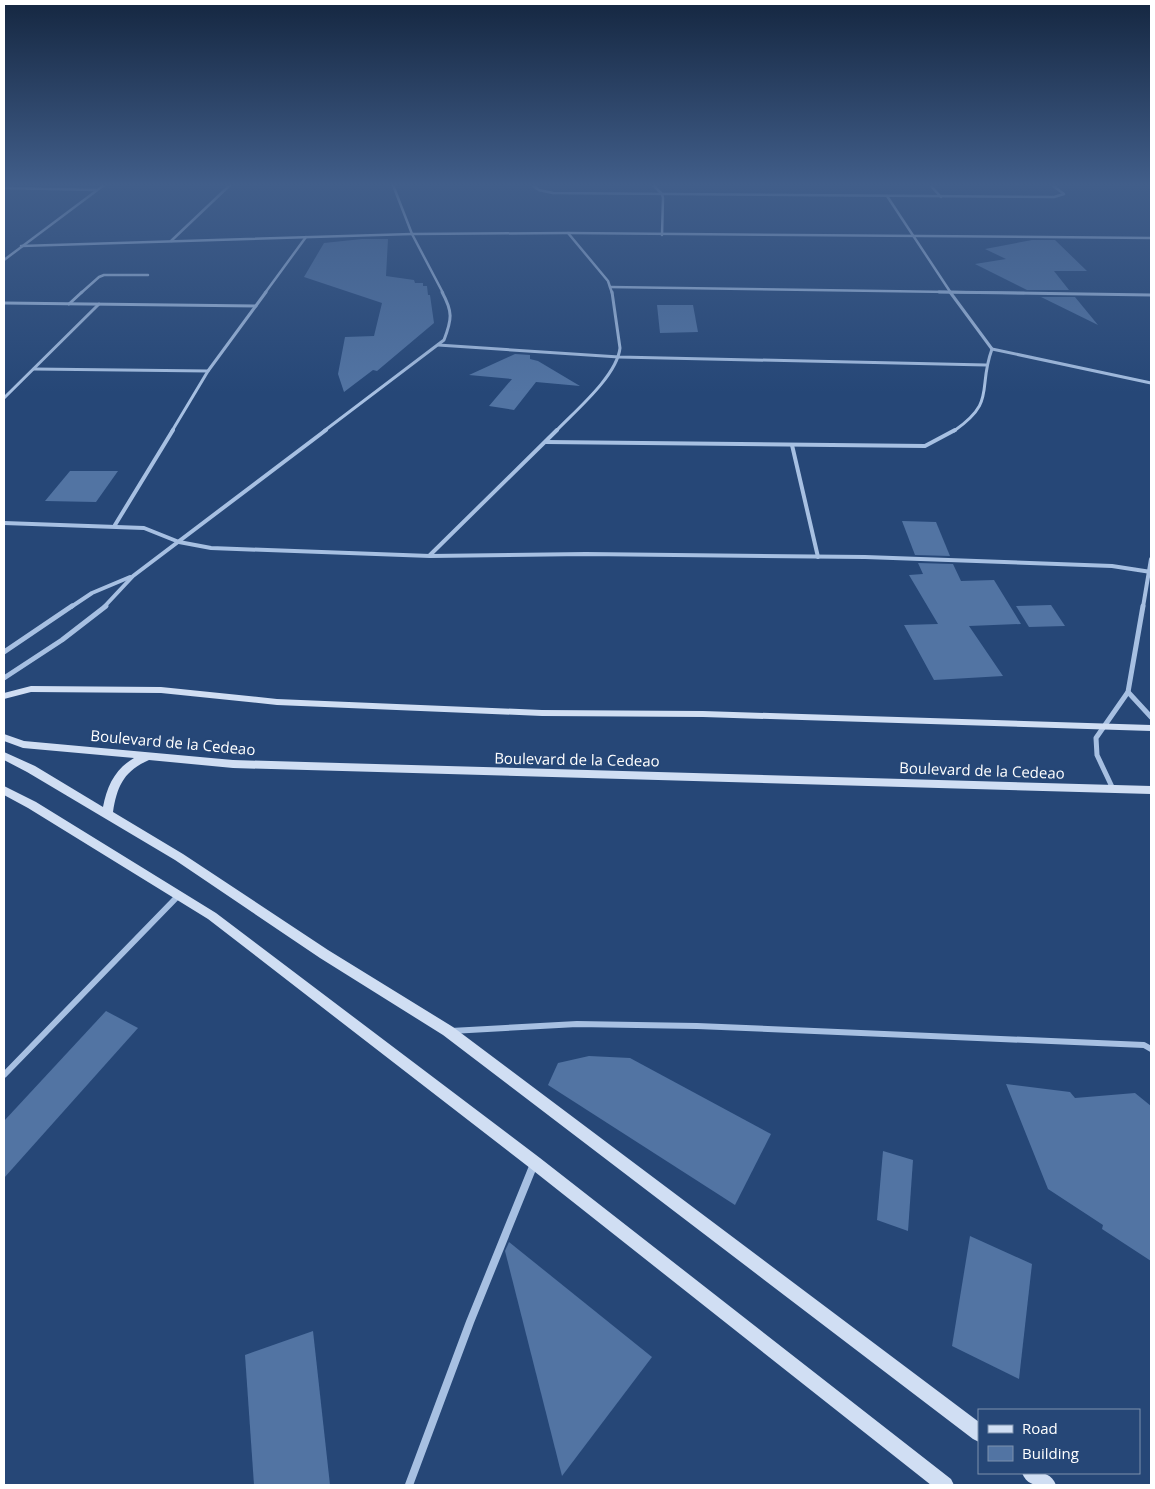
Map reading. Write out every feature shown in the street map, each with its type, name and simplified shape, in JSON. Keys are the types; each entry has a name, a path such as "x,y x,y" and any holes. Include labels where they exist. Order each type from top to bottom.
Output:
{"main road":[{"path":"4,696 31,689 161,690 277,702 542,713 703,714 1151,728"},
{"name":"Boulevard de la Cedeao","path":"4,737 23,744 150,757 280,765 1151,790"},
{"path":"4,756 31,769 178,857 324,954 448,1031 978,1433"},
{"path":"106,814 111,790 121,773 143,758 150,757"},
{"path":"4,790 32,805 212,916 535,1163 945,1485"},
{"path":"1032,1474 1047,1485"}],"street":[{"path":"115,525 208,372 293,254"},
{"path":"4,678 62,640 111,602 133,576 444,340 450,321 450,307 423,254"},
{"path":"430,556 546,442 608,376 619,357 620,348 610,287 608,281 586,254"},
{"path":"926,254 949,291 992,349 1151,383"},
{"path":"68,304 98,277 104,275 148,275"},
{"path":"610,287 1151,295"},
{"path":"4,303 256,306"},
{"path":"4,398 99,304"},
{"path":"438,345 619,357 986,365"},
{"path":"546,442 911,447 936,443 950,435 980,406 984,396 986,365 992,349"},
{"path":"34,369 208,372"},
{"path":"792,446 818,557"},
{"path":"4,523 115,525 144,528 179,542 211,548 430,556 586,554 818,557 1112,566 1149,571"},
{"path":"1113,789 1097,755 1096,738 1102,726 1128,692 1151,559"},
{"path":"4,652 92,593 133,576"},
{"path":"1128,692 1151,718"},
{"path":"4,1075 178,896"},
{"path":"448,1031 577,1024 697,1026 1149,1047"},
{"path":"409,1485 470,1322 535,1163"}],"building":[{"path":"317,254 387,254 386,276 414,280 415,283 423,283 423,286 427,286 434,323 377,371 373,370 344,392 338,374 345,337 374,336 382,303 304,277"},
{"path":"997,254 1070,254 1087,271 1054,271 1069,290 1027,290 975,264 1006,259"},
{"path":"1041,297 1075,297 1098,325"},
{"path":"657,305 693,305 698,332 660,333"},
{"path":"515,354 530,355 530,359 538,361 580,386 536,382 514,410 489,406 512,379 469,375"},
{"path":"70,471 118,471 96,502 45,501"},
{"path":"902,521 936,522 950,556 915,555"},
{"path":"918,563 953,564 961,581 994,580 1021,624 969,626 1003,676 934,680 904,625 938,624 909,575 923,574"},
{"path":"1051,605 1065,626 1029,627 1016,606"},
{"path":"106,1011 138,1028 4,1178 4,1121"},
{"path":"589,1056 630,1058 771,1134 735,1205 548,1085 558,1063"},
{"path":"1006,1084 1070,1092 1075,1098 1135,1093 1151,1106 1151,1261 1102,1229 1103,1225 1048,1189"},
{"path":"883,1151 913,1160 908,1231 877,1220"},
{"path":"970,1236 1032,1264 1019,1379 952,1346"},
{"path":"509,1242 652,1357 562,1476 505,1251"},
{"path":"313,1331 330,1485 254,1485 245,1355"}]}
